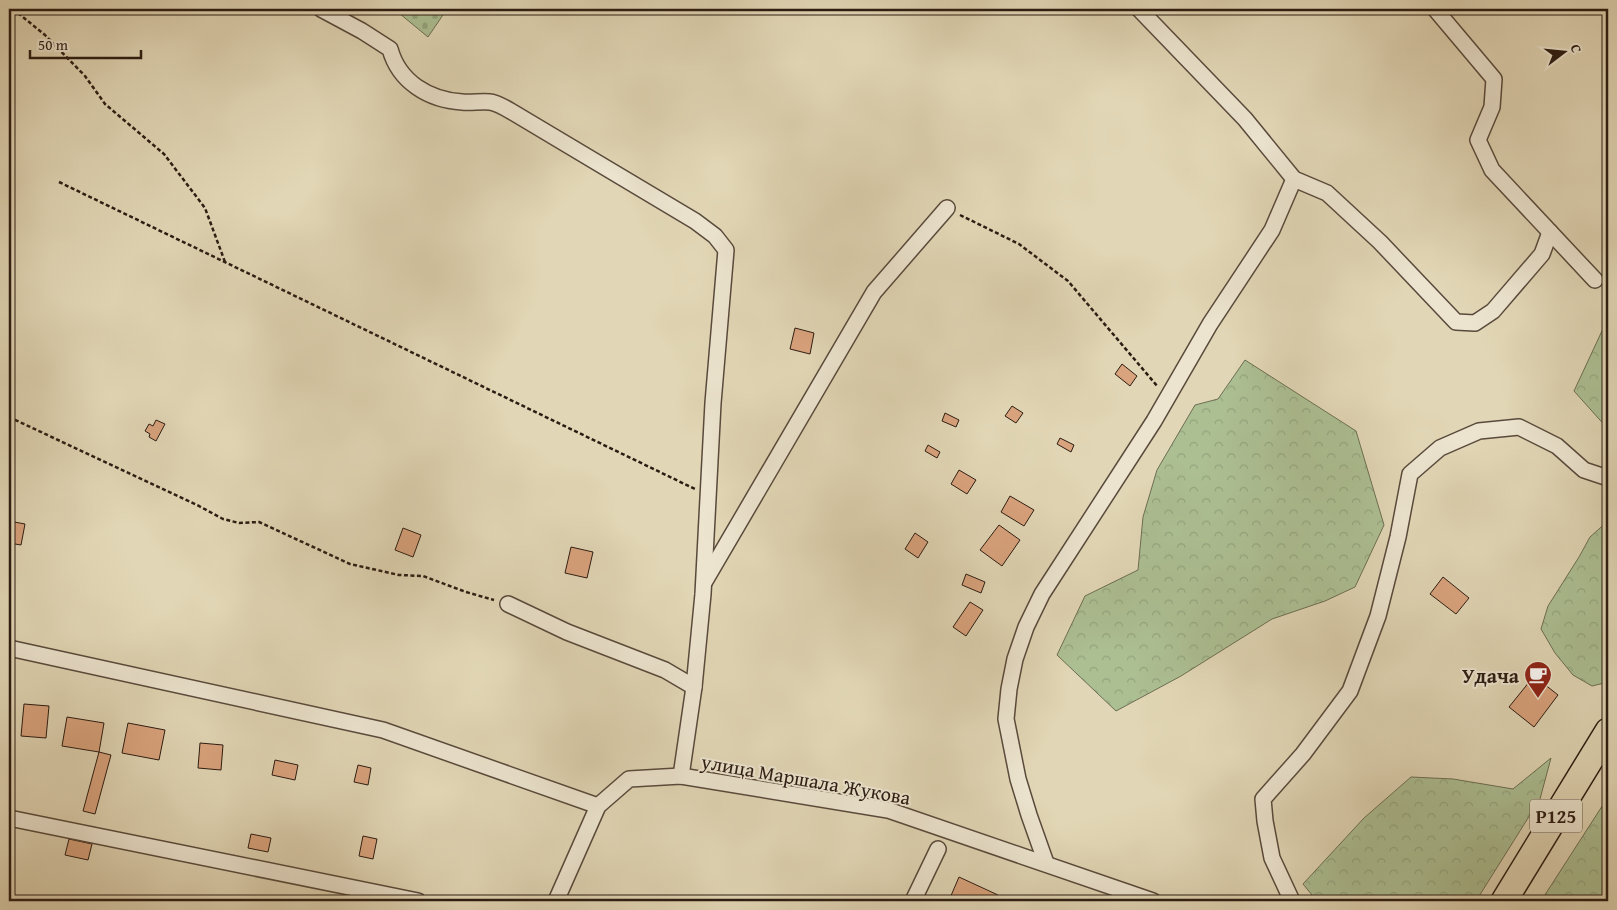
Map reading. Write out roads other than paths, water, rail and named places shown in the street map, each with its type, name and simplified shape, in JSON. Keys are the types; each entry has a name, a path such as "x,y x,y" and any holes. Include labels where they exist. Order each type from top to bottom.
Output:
{"main road":[{"name":"Р125","path":"1504,901 1608,731"}],"street":[{"path":"321,9 390,49 392,58 403,76 418,89 450,101 491,102 514,113 695,221 715,236 726,250 726,269 713,403 703,584 694,687 681,776"},
{"path":"1139,9 1245,119 1294,178 1326,194 1380,242 1456,322 1475,323 1492,311 1542,254 1550,232"},
{"path":"1435,9 1494,79 1492,107 1478,140 1492,170 1595,280"},
{"path":"1046,863 1028,815 1018,779 1006,719 1015,659 1026,627 1042,594 1167,398 1210,324 1272,230 1294,178"},
{"path":"703,584 874,292 947,208"},
{"path":"1292,901 1272,858 1263,799 1303,754 1350,691 1378,616 1398,537 1410,474 1440,448 1480,431 1520,427 1557,446 1584,470 1608,478"},
{"path":"508,604 567,632 665,670 694,687"},
{"path":"9,648 383,730 598,806 556,901"},
{"name":"улица Маршала Жукова","path":"598,806 629,779 681,776 888,810 1153,901"},
{"path":"9,818 418,901"},
{"path":"914,901 938,849"}],"place":[{"name":"Удача","path":"1538,699"}]}
